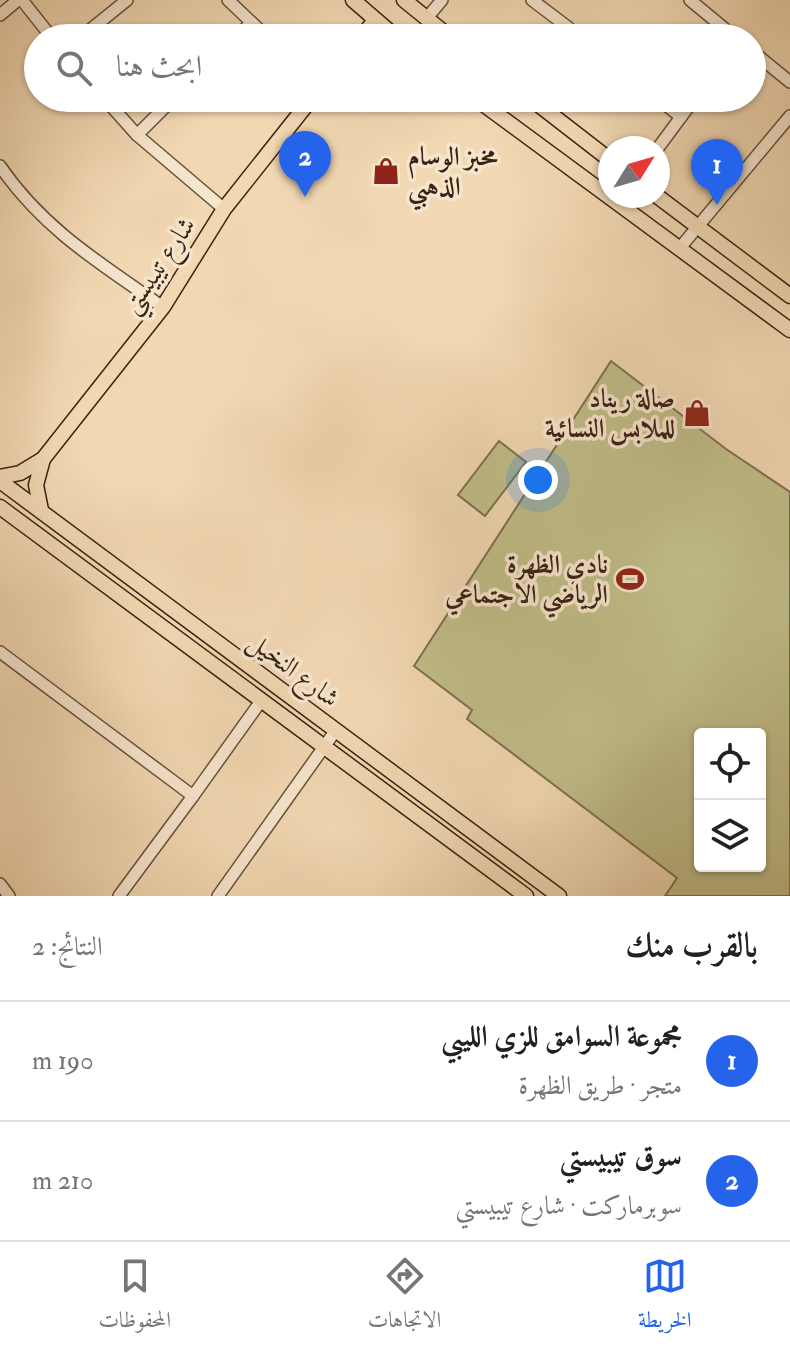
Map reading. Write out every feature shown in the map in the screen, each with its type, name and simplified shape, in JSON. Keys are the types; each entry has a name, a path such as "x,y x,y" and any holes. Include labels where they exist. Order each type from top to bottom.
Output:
{"main road":[{"path":"353,0 380,24"},
{"path":"404,0 433,24"},
{"path":"372,24 375,20"},
{"name":"شارع تيبيستي","path":"43,459 163,307 224,209 301,112"},
{"path":"494,112 790,330"},
{"path":"548,112 598,151"},
{"path":"670,206 790,296"},
{"path":"0,479 20,473 43,459"},
{"path":"42,510 36,485 43,459"},
{"name":"شارع النخيل","path":"0,479 559,896"},
{"name":"شارع النخيل","path":"0,507 526,896"}],"street":[{"path":"0,15 20,0 40,24"},
{"path":"97,24 127,0"},
{"path":"228,0 251,23"},
{"path":"426,19 442,0"},
{"path":"532,0 564,24"},
{"path":"690,0 719,24"},
{"path":"766,62 790,82"},
{"path":"116,112 137,135 224,209"},
{"path":"137,135 160,112"},
{"path":"675,112 681,117"},
{"path":"667,136 685,112"},
{"path":"679,249 790,116"},
{"path":"0,166 34,210 96,261 163,307"},
{"path":"0,652 193,796"},
{"path":"119,896 261,701"},
{"path":"218,896 336,730"},
{"path":"0,884 9,896"}],"shaded area":[{"name":"نادي الظهرة الرياضي الاجتماعي","path":"611,361 726,449 790,492 790,896 665,896 677,878 467,719 472,710 414,666"},
{"path":"499,441 526,462 485,516 458,495"}],"place":[{"name":"مخبز الوسام الذهبي","path":"386,171"},
{"name":"سوق تيبيستي","path":"305,197"},
{"name":"مجموعة السوامق للزي الليبي","path":"717,205"},
{"name":"صالة ريناد للملابس النسائية","path":"697,413"},
{"name":"نادي الظهرة الرياضي الاجتماعي","path":"630,579"}]}
